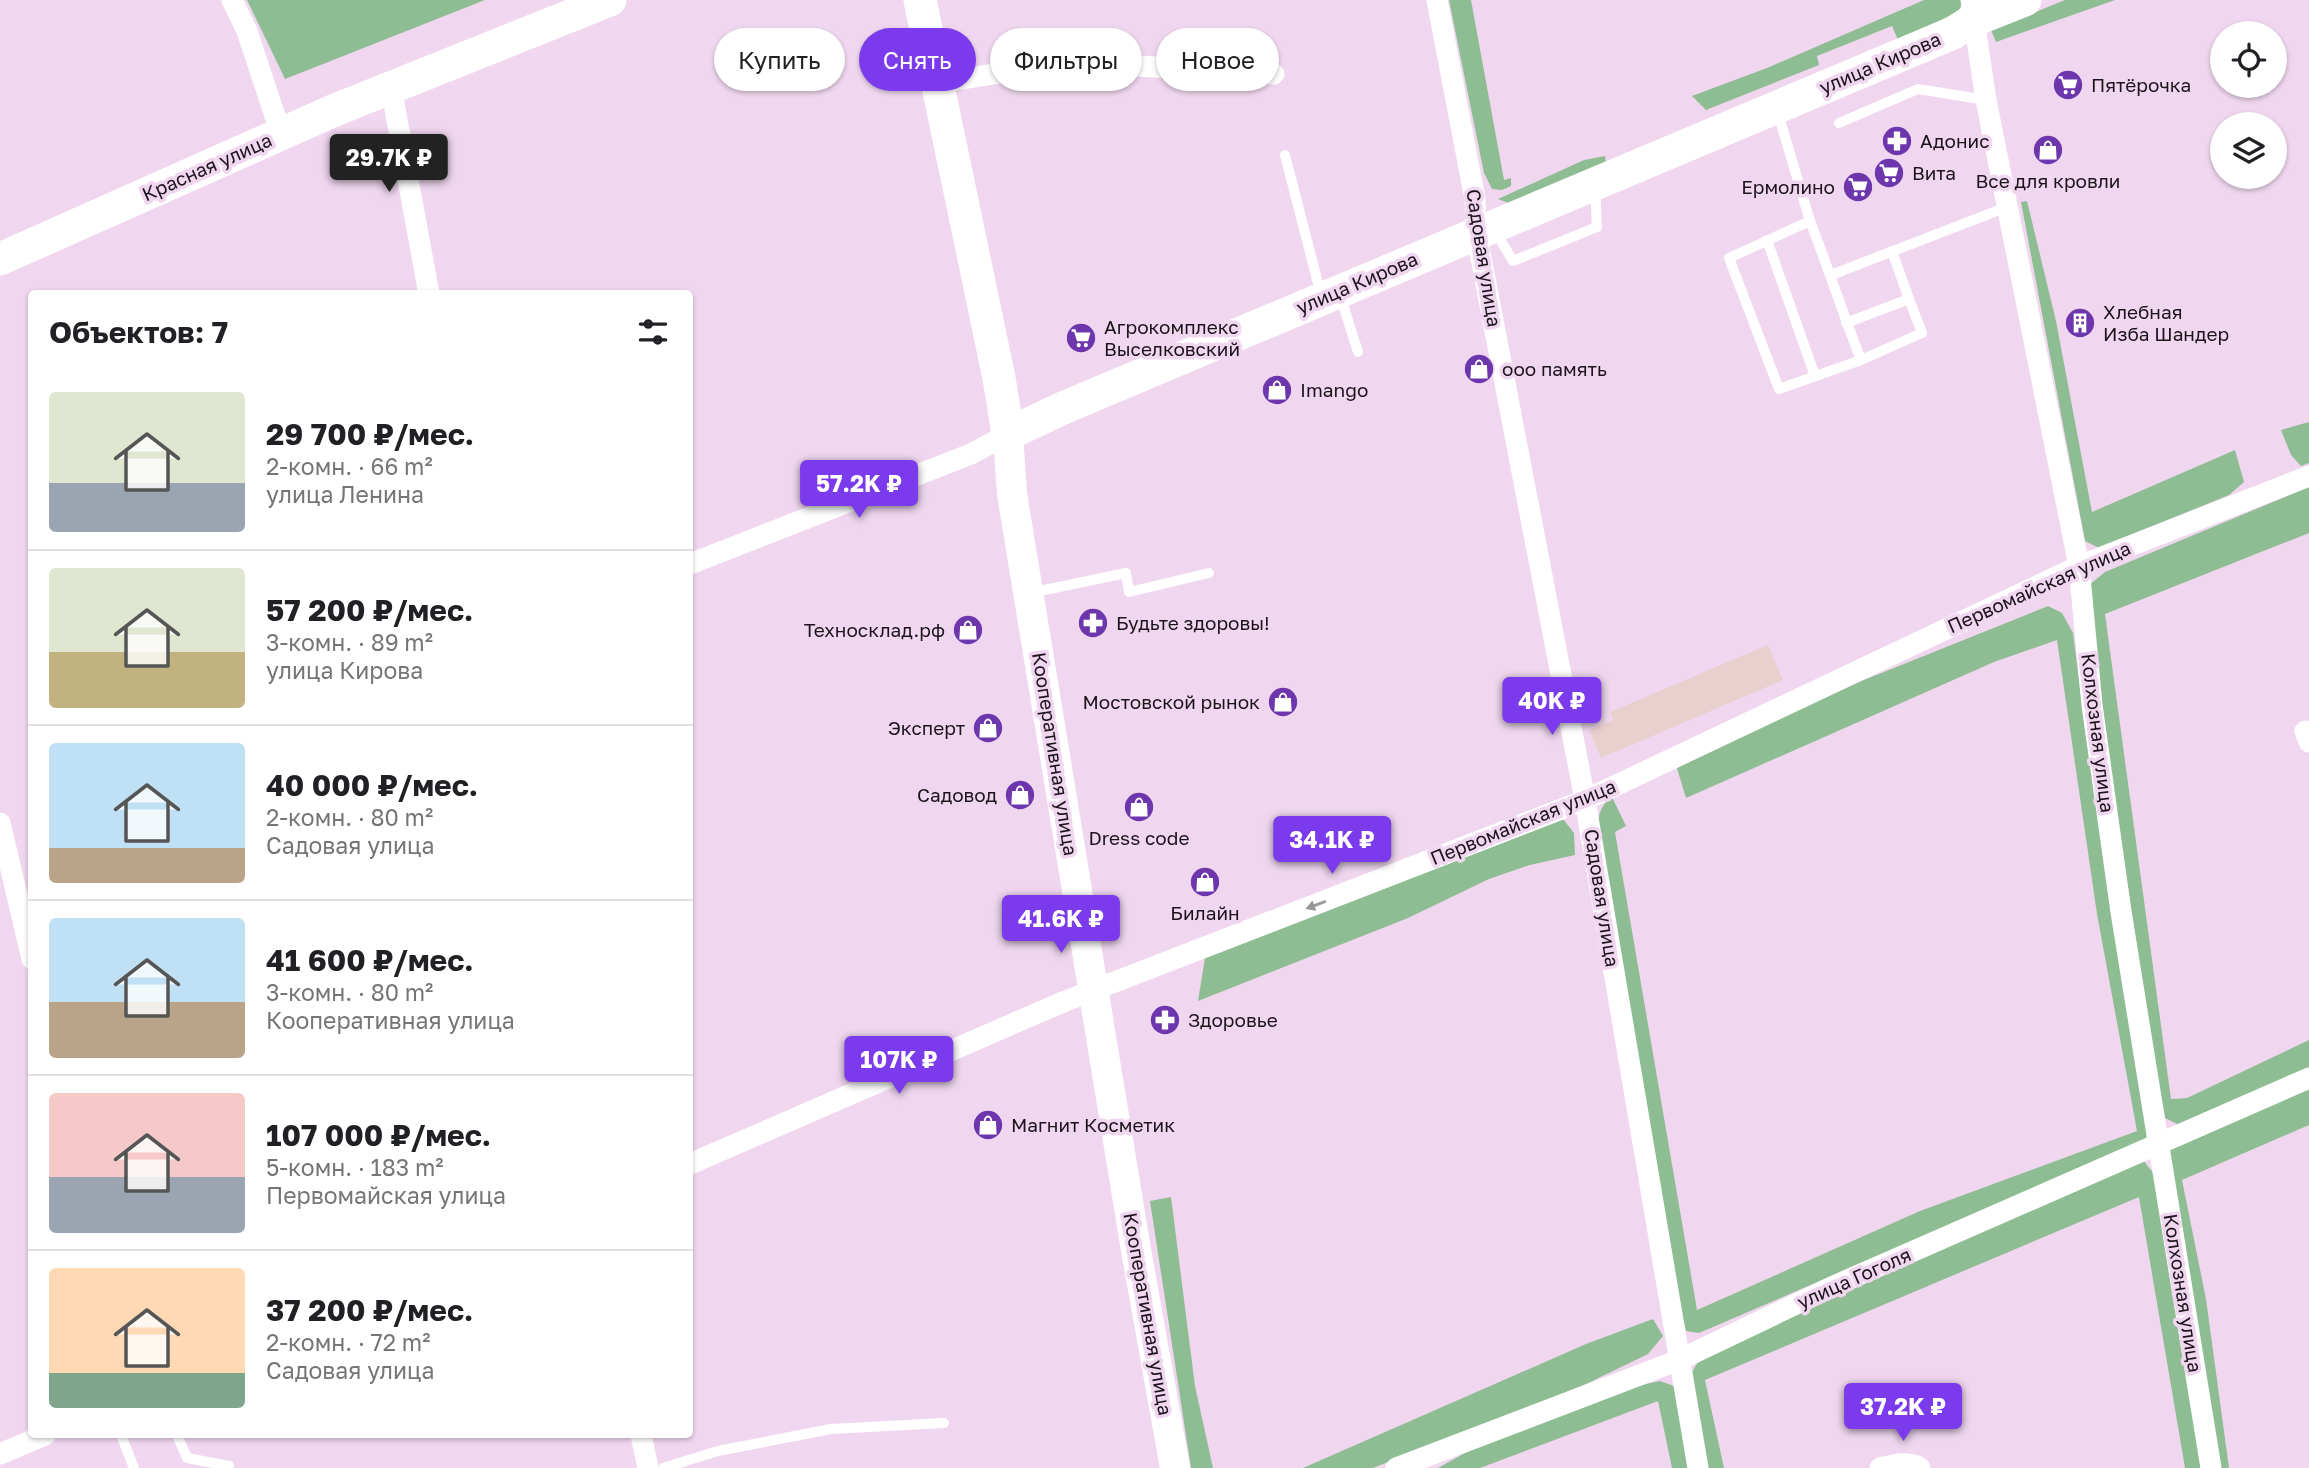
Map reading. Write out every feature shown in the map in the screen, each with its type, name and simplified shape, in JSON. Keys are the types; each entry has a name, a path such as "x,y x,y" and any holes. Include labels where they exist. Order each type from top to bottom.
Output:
{"main road":[{"name":"Красная улица","path":"0,259 391,87 610,0"},
{"name":"Кооперативная улица","path":"920,0 926,28"},
{"name":"улица Кирова","path":"1008,434 1330,294 1953,33 1972,11 2025,0"},
{"name":"Кооперативная улица","path":"939,91 999,378 1008,434"}],"street":[{"path":"232,0 247,31 281,134"},
{"name":"Садовая улица","path":"1437,0 1475,199 1484,229 1585,800 1698,1468"},
{"name":"Колхозная улица","path":"1972,11 1986,100 2079,566 2092,705 2121,912 2211,1468"},
{"path":"976,77 1069,62 1156,67"},
{"path":"391,87 428,290"},
{"name":"улица Кирова","path":"693,563 971,454 1008,434"},
{"name":"Кооперативная улица","path":"1008,434 1012,494 1175,1468"},
{"name":"Первомайская улица","path":"693,1163 1094,991 1585,800 2079,566 2309,475"},
{"path":"0,823 5,865 28,946"},
{"name":"улица Гоголя","path":"1396,1468 1679,1360 1836,1285 2309,1078"},
{"path":"0,1454 38,1438"},
{"path":"641,1438 648,1468"},
{"path":"1880,1468 1915,1464 1920,1468"}],"lane":[{"path":"1839,123 1918,89 1986,100"},
{"path":"1776,107 1810,221 1861,360"},
{"path":"1285,155 1330,294 1358,352"},
{"path":"1831,275 2007,207"},
{"path":"1810,221 1729,258 1779,389 1861,360 1922,333 1892,251"},
{"path":"1767,240 1815,376"},
{"path":"1846,323 1909,299"},
{"path":"1028,593 1126,573 1129,592 1209,573"},
{"path":"663,1468 718,1451 831,1429 944,1423"},
{"path":"122,1438 134,1468"},
{"path":"178,1438 187,1458 229,1468"}],"shaded area":[{"path":"1768,645 1783,680 1601,758 1589,730 1613,720 1610,712"}],"green space":[{"path":"247,0 485,0 285,79"},
{"path":"1449,0 1471,0 1504,180 1511,178 1511,186 1502,190 1492,189 1484,173"},
{"path":"1924,0 1964,0 1958,12 1898,40 1892,26 1817,56 1819,65 1706,110 1692,96 1767,68"},
{"path":"2065,0 2115,0 1996,42 1991,30"},
{"path":"1605,156 1606,163 1511,204 1498,199 1584,160"},
{"path":"2027,201 2056,321 2092,512 2235,450 2244,482 2229,495 2099,548 2085,541 2021,202"},
{"path":"2309,422 2309,463 2301,466 2291,455 2281,430"},
{"path":"2309,487 2309,533 2105,614 2171,1099 2187,1098 2309,1040 2309,1072 2179,1125 2165,1118 2159,1088 2106,746 2088,586 2105,572"},
{"path":"2048,606 2062,613 2073,633 2086,736 2151,1127 2145,1141 1699,1333 1686,1331 1676,1292 1610,885 1599,838 1600,814 1612,797 1626,826 1615,832 1697,1310 1920,1211 2137,1131 2097,914 2057,640 1994,662 1686,798 1676,765 1859,682"},
{"path":"1563,819 1574,833 1575,855 1530,865 1489,879 1408,918 1198,1001 1205,958"},
{"path":"2309,1087 2309,1125 2182,1180 2206,1299 2229,1468 2220,1468 2168,1148"},
{"path":"2143,1160 2154,1174 2201,1468 2185,1468 2139,1197 1705,1380 1724,1468 1708,1468 1692,1372 1699,1360 1849,1286"},
{"path":"1171,1197 1195,1386 1213,1468 1191,1468 1150,1201"},
{"path":"1653,1319 1663,1336 1648,1354 1584,1385 1373,1468 1303,1468 1586,1344"},
{"path":"1660,1381 1677,1387 1690,1468 1672,1468 1658,1401 1480,1468 1438,1468 1481,1444 1632,1387"}],"place":[{"name":"Пятёрочка","path":"2068,85"},
{"name":"Адонис","path":"1897,141"},
{"name":"Все для кровли","path":"2048,150"},
{"name":"Вита","path":"1889,173"},
{"name":"Ермолино","path":"1858,187"},
{"name":"Хлебная Изба Шандер","path":"2080,323"},
{"name":"Агрокомплекс Выселковский","path":"1081,338"},
{"name":"ооо память","path":"1479,369"},
{"name":"Imango","path":"1277,390"},
{"name":"Будьте здоровы!","path":"1093,623"},
{"name":"Техносклад.рф","path":"968,630"},
{"name":"Мостовской рынок","path":"1283,702"},
{"name":"Эксперт","path":"988,728"},
{"name":"Садовод","path":"1020,795"},
{"name":"Dress code","path":"1139,807"},
{"name":"Билайн","path":"1205,882"},
{"name":"Здоровье","path":"1165,1020"},
{"name":"Магнит Косметик","path":"988,1125"}]}
